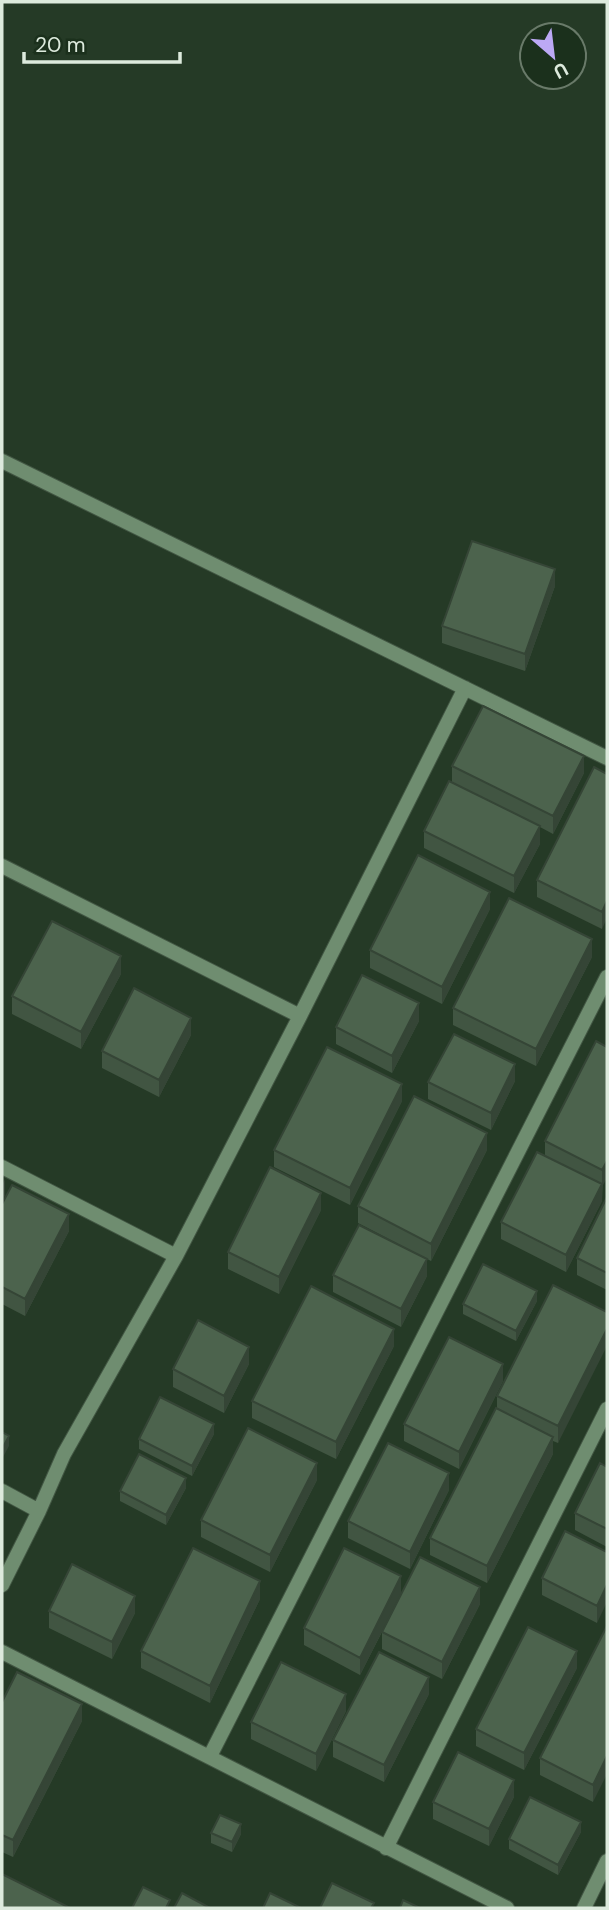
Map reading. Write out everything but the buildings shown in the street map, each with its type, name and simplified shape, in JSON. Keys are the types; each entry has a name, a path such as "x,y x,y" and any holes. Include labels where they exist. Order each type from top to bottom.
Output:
{"street":[{"path":"2,461 607,758"},
{"path":"2,1585 64,1454 176,1256 465,688"},
{"path":"2,866 300,1016"},
{"path":"210,1756 607,977"},
{"path":"2,1167 176,1256"},
{"path":"386,1848 607,1409"},
{"path":"2,1490 39,1511"},
{"path":"2,1652 507,1908"},
{"path":"584,1908 607,1861"}]}
